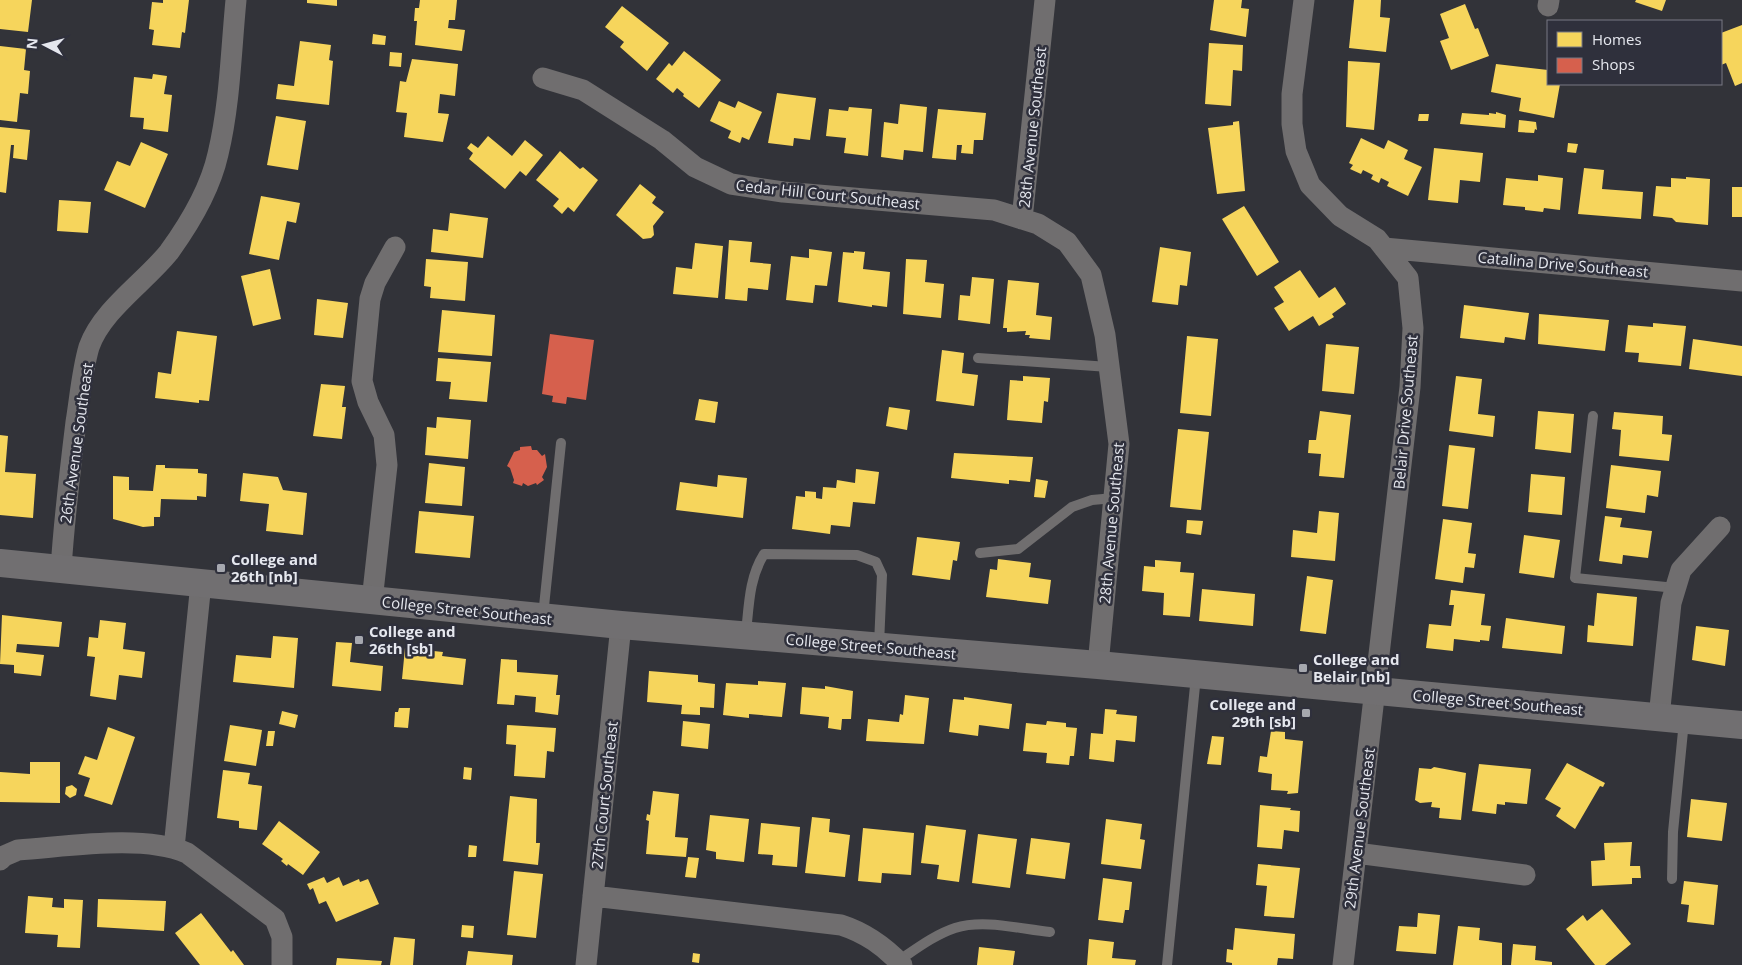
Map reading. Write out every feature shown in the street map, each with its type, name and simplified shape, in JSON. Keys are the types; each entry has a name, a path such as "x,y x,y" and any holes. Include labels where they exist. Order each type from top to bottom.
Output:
{"main road":[{"name":"College Street Southeast","path":"0,563 543,617 1098,665 1742,725"}],"street":[{"name":"26th Avenue Southeast","path":"60,569 66,498 80,394 90,346 111,311 144,281 168,252 193,217 208,184 218,156 226,114 236,0"},
{"name":"28th Avenue Southeast","path":"1046,0 1022,219 1038,224 1067,242 1091,275 1105,335 1119,444 1098,665"},
{"name":"Belair Drive Southeast","path":"1304,0 1292,94 1292,124 1296,151 1310,185 1340,216 1377,239 1408,278 1413,328 1410,387 1375,691"},
{"name":"Cedar Hill Court Southeast","path":"543,78 583,90 662,140 695,167 731,184 783,192 994,210 1022,219"},
{"path":"372,600 387,465 384,435 368,402 362,381 370,299 375,283 395,247"},
{"name":"Catalina Drive Southeast","path":"1384,248 1742,281"},
{"path":"1671,719 1670,612 1676,588 1681,570 1720,527"},
{"path":"174,848 201,583"},
{"name":"27th Court Southeast","path":"586,965 621,624"},
{"name":"29th Avenue Southeast","path":"1343,965 1375,691"},
{"path":"0,860 4,856 18,850 111,843 174,848 187,853 274,919 282,937 284,949 282,965"},
{"path":"1356,853 1524,875"},
{"path":"593,896 841,925 860,931 876,941 900,963"}],"lane":[{"path":"978,358 1109,366"},
{"path":"1593,416 1575,578 1676,588"},
{"path":"543,617 561,443"},
{"path":"980,553 1018,549 1072,507 1092,500 1114,498"},
{"path":"746,635 750,589 756,568 764,554 857,555 876,562 882,575 879,646"},
{"path":"1167,965 1196,675"},
{"path":"1671,719 1672,879"},
{"path":"900,963 942,933 961,927 986,925 1050,932"}],"building: Homes":[{"path":"0,0 32,0 28,32 0,29"},
{"path":"163,0 189,0 185,33 182,32 180,48 152,45 154,30 149,29 152,2 163,3"},
{"path":"307,0 337,0 337,6 307,3"},
{"path":"420,0 457,0 455,20 449,20 448,28 465,30 462,51 415,45 417,21 414,21 415,8 419,8"},
{"path":"1214,0 1242,0 1241,8 1249,9 1246,37 1210,30"},
{"path":"1354,0 1381,0 1380,17 1390,18 1386,52 1349,48"},
{"path":"1636,0 1666,0 1662,11 1635,2"},
{"path":"1465,4 1475,29 1478,28 1489,56 1451,70 1440,41 1449,38 1440,14"},
{"path":"622,6 669,43 647,71 620,47 624,42 605,27"},
{"path":"1742,25 1742,83 1735,86 1726,63 1722,65 1722,33"},
{"path":"373,34 386,36 385,45 372,44"},
{"path":"300,41 331,45 329,60 333,61 329,105 276,99 278,84 294,86"},
{"path":"1209,43 1243,45 1242,71 1233,70 1231,106 1205,104"},
{"path":"0,46 26,49 24,70 30,71 28,94 20,93 17,122 0,120"},
{"path":"684,51 721,80 699,108 683,96 684,94 677,88 673,93 656,79 669,63 672,66"},
{"path":"390,52 402,53 401,67 389,66"},
{"path":"412,59 458,64 455,96 440,94 438,113 449,114 443,142 404,137 407,113 396,112 400,81 406,82"},
{"path":"1348,61 1380,63 1374,130 1346,127"},
{"path":"1496,64 1547,70 1547,85 1560,85 1554,118 1519,111 1521,98 1491,92"},
{"path":"153,74 167,76 164,94 172,95 168,132 143,129 144,118 130,117 134,77 152,79"},
{"path":"777,93 816,98 810,140 794,138 793,146 768,143"},
{"path":"719,101 735,108 738,101 762,112 749,140 742,137 740,143 728,138 731,131 710,121"},
{"path":"900,104 927,107 923,152 904,150 903,160 881,157 884,122 898,124"},
{"path":"849,107 872,109 868,156 844,153 846,138 826,136 829,109 848,111"},
{"path":"938,109 986,113 983,140 974,140 973,154 961,153 962,145 957,145 956,160 932,158"},
{"path":"1496,112 1506,115 1505,128 1460,124 1462,113 1489,115 1489,113 1496,114"},
{"path":"1419,114 1429,114 1428,121 1418,121"},
{"path":"276,116 306,121 298,170 267,165"},
{"path":"1519,120 1536,122 1537,130 1535,129 1534,133 1518,132"},
{"path":"1239,121 1245,191 1217,194 1208,128 1233,125 1233,122"},
{"path":"0,127 30,130 27,160 13,158 14,145 11,145 6,193 0,192"},
{"path":"488,136 512,156 525,140 543,155 526,176 520,171 505,189 469,159 473,153 467,148 471,143 478,148"},
{"path":"1361,138 1384,149 1388,140 1408,150 1404,159 1422,167 1408,196 1387,186 1389,182 1381,178 1379,183 1371,179 1373,175 1363,170 1361,174 1350,169 1353,165 1349,163"},
{"path":"141,142 168,154 145,208 104,190 117,161 130,166"},
{"path":"1568,143 1578,144 1576,153 1567,152"},
{"path":"1434,148 1483,153 1480,182 1460,180 1458,203 1428,200"},
{"path":"560,151 580,169 583,167 598,180 574,212 568,207 562,214 553,206 559,199 536,180"},
{"path":"1584,168 1604,170 1602,189 1643,192 1641,219 1578,214"},
{"path":"1538,175 1563,178 1560,210 1544,208 1543,212 1525,210 1525,207 1503,205 1506,178 1538,181"},
{"path":"1686,177 1710,179 1708,225 1676,222 1672,218 1653,216 1656,186 1671,187 1671,178 1686,179"},
{"path":"640,184 656,197 652,203 664,212 653,226 654,235 651,238 643,239 616,215"},
{"path":"1732,187 1742,187 1742,217 1732,217"},
{"path":"261,196 300,203 296,223 287,221 279,260 249,254"},
{"path":"59,200 91,202 88,233 57,231"},
{"path":"1244,206 1279,262 1257,276 1222,219"},
{"path":"450,213 488,218 483,258 431,252 433,229 448,231"},
{"path":"729,240 752,242 750,262 771,264 768,290 748,288 747,301 725,299"},
{"path":"695,243 723,246 718,298 673,294 676,267 692,269"},
{"path":"1160,247 1191,252 1187,286 1180,285 1178,305 1152,302"},
{"path":"809,249 832,252 827,286 815,285 813,303 786,300 791,256 809,258"},
{"path":"854,251 865,252 863,269 890,272 887,307 872,305 872,307 838,302 843,252 854,253"},
{"path":"426,259 468,262 465,301 430,298 431,287 424,286"},
{"path":"906,259 927,260 925,282 944,284 941,318 903,314"},
{"path":"270,269 281,319 253,326 241,276"},
{"path":"1300,270 1319,298 1335,287 1346,304 1332,314 1334,317 1319,326 1313,316 1289,331 1274,308 1284,302 1274,287"},
{"path":"972,277 994,279 990,324 958,320 960,295 970,296"},
{"path":"1008,280 1039,283 1036,315 1052,317 1050,340 1029,338 1030,335 1025,335 1026,331 1007,332 1007,328 1003,328"},
{"path":"317,299 348,303 343,338 314,335"},
{"path":"1464,305 1529,313 1525,340 1505,337 1504,343 1460,338"},
{"path":"442,310 495,315 492,356 438,352"},
{"path":"1539,314 1609,320 1605,351 1538,344"},
{"path":"1653,323 1686,326 1681,366 1638,362 1639,353 1625,352 1628,325 1653,327"},
{"path":"177,331 217,336 209,401 199,400 199,403 155,398 158,372 171,374"},
{"path":"1187,336 1218,339 1211,416 1180,413"},
{"path":"1693,339 1742,346 1742,376 1689,369"},
{"path":"1326,344 1359,347 1354,394 1322,391"},
{"path":"942,350 964,353 962,373 978,375 974,406 936,401"},
{"path":"438,358 491,362 487,402 449,399 451,382 436,381"},
{"path":"1023,376 1050,378 1048,402 1044,401 1042,423 1007,420 1010,380 1023,381"},
{"path":"1456,376 1482,379 1478,414 1495,416 1493,437 1449,431"},
{"path":"321,384 345,386 342,407 346,407 342,439 313,436"},
{"path":"699,399 718,402 715,423 695,420"},
{"path":"889,407 910,410 907,430 886,426"},
{"path":"1320,411 1351,415 1344,478 1319,476 1321,454 1308,453 1309,440 1316,440"},
{"path":"1538,411 1574,414 1571,453 1535,449"},
{"path":"1614,412 1663,416 1662,434 1672,435 1669,461 1619,456 1621,430 1612,429"},
{"path":"437,417 471,420 468,459 425,455 427,427 436,428"},
{"path":"1178,429 1209,432 1201,510 1170,507"},
{"path":"0,435 8,436 5,472 36,474 33,518 0,515"},
{"path":"1449,445 1475,448 1468,509 1442,506"},
{"path":"954,453 1033,457 1030,482 1009,480 1009,484 951,478"},
{"path":"429,463 465,467 462,506 425,503"},
{"path":"156,465 165,465 165,468 198,469 198,473 207,474 206,497 197,496 197,500 161,499 160,517 154,517 154,526 143,527 113,519 113,476 129,477 129,490 153,491"},
{"path":"1611,465 1661,471 1658,497 1647,495 1645,513 1606,508"},
{"path":"856,469 879,472 875,504 853,502 850,527 831,525 830,534 792,529 796,496 805,497 805,491 816,492 816,498 822,499 823,487 836,488 837,480 855,483"},
{"path":"243,473 278,477 283,490 307,493 303,535 266,531 269,504 240,501"},
{"path":"1531,474 1565,477 1562,515 1528,512"},
{"path":"718,475 747,478 743,518 676,510 680,482 717,487"},
{"path":"1036,479 1048,481 1045,498 1034,497"},
{"path":"419,511 474,516 470,558 415,553"},
{"path":"1319,511 1339,513 1335,561 1291,557 1293,530 1317,533"},
{"path":"1605,516 1622,518 1620,527 1652,531 1648,558 1623,555 1622,564 1599,561"},
{"path":"1443,519 1472,523 1468,553 1476,554 1474,568 1465,567 1463,583 1435,579"},
{"path":"1187,520 1203,521 1201,535 1186,533"},
{"path":"1524,535 1560,540 1554,578 1519,573"},
{"path":"917,537 960,542 957,561 953,560 950,580 912,575"},
{"path":"998,559 1031,563 1029,577 1051,580 1048,604 986,597 990,569 997,570"},
{"path":"1155,560 1181,562 1180,572 1194,573 1190,617 1163,615 1164,593 1142,591 1144,566 1155,567"},
{"path":"1307,576 1333,580 1326,634 1300,631"},
{"path":"1202,589 1255,594 1253,626 1199,621"},
{"path":"1451,590 1485,594 1481,625 1491,626 1489,641 1480,640 1480,642 1454,639 1453,651 1426,648 1429,624 1451,626 1454,605 1449,605"},
{"path":"1597,593 1637,597 1633,646 1587,642 1588,625 1594,626"},
{"path":"2,615 62,622 59,647 17,644 16,652 44,655 41,676 14,673 14,665 0,664"},
{"path":"1506,618 1565,626 1562,654 1502,648"},
{"path":"100,620 126,623 123,649 145,652 142,678 119,675 116,700 90,696 95,657 87,656 89,637 98,638"},
{"path":"1696,626 1729,630 1725,666 1692,660"},
{"path":"273,636 298,638 294,688 233,682 236,655 271,658"},
{"path":"336,642 352,643 350,662 383,666 381,691 332,686"},
{"path":"405,648 443,652 442,656 466,659 463,685 402,679"},
{"path":"501,659 517,660 517,672 558,675 556,695 560,695 558,715 535,712 536,697 515,695 514,705 497,704"},
{"path":"649,671 698,675 698,682 715,684 714,708 700,707 700,715 681,714 682,705 647,702"},
{"path":"758,681 786,683 782,717 749,714 749,718 723,715 726,683 758,685"},
{"path":"825,686 853,691 851,719 842,719 841,730 828,728 829,717 800,714 802,687 825,689"},
{"path":"905,695 929,698 924,744 866,741 868,719 899,722 900,714 903,715"},
{"path":"964,697 1012,704 1009,729 979,725 978,736 949,732 953,699 964,700"},
{"path":"399,708 410,708 408,728 394,727 395,712 398,712"},
{"path":"1105,709 1117,710 1116,714 1137,716 1135,742 1116,740 1114,762 1089,759 1091,733 1103,734"},
{"path":"282,711 298,715 295,728 279,724"},
{"path":"683,721 710,724 708,749 681,746"},
{"path":"1047,721 1066,723 1066,727 1077,728 1074,756 1070,756 1069,765 1046,763 1047,753 1023,751 1026,723 1046,725"},
{"path":"230,725 262,730 256,766 224,761"},
{"path":"507,725 556,728 554,752 547,751 545,778 514,776 516,745 506,744"},
{"path":"108,727 135,737 112,805 84,796 90,778 78,774 85,756 97,760"},
{"path":"268,731 275,731 273,746 266,746"},
{"path":"1271,731 1285,732 1285,739 1303,741 1298,793 1287,794 1288,791 1271,790 1272,774 1258,772 1260,756 1267,757"},
{"path":"1212,736 1224,737 1221,765 1207,764"},
{"path":"30,762 60,762 60,803 0,802 0,772 30,774"},
{"path":"1567,763 1605,783 1603,787 1600,786 1575,829 1556,816 1561,808 1545,799"},
{"path":"1479,764 1531,769 1527,804 1505,802 1505,805 1497,804 1496,814 1472,811"},
{"path":"464,767 472,768 471,780 463,779"},
{"path":"1434,767 1466,773 1461,820 1439,818 1440,808 1431,807 1432,802 1420,803 1415,800 1419,768 1431,769"},
{"path":"223,770 250,773 248,784 262,786 257,830 239,828 239,821 217,818"},
{"path":"72,785 77,789 76,795 70,798 65,794 66,787"},
{"path":"653,791 679,794 675,837 688,838 686,857 646,854 649,821 646,820 647,814 650,815"},
{"path":"510,796 537,799 536,843 540,843 538,865 503,861"},
{"path":"1691,799 1727,803 1722,841 1687,837"},
{"path":"1260,805 1291,808 1290,810 1300,811 1299,832 1284,830 1282,849 1257,847"},
{"path":"710,815 749,819 744,862 716,859 716,852 706,850"},
{"path":"812,817 830,819 829,832 850,835 845,877 805,873"},
{"path":"1106,819 1142,824 1140,839 1145,840 1141,869 1101,864"},
{"path":"279,821 320,852 303,875 288,864 287,866 281,861 283,859 262,844"},
{"path":"761,823 800,827 797,867 772,865 773,855 758,854"},
{"path":"926,825 966,830 959,882 937,879 939,865 921,863"},
{"path":"863,828 914,833 911,875 882,873 881,883 858,881"},
{"path":"978,834 1017,839 1010,888 972,883"},
{"path":"1031,838 1070,843 1065,879 1026,874"},
{"path":"1632,842 1630,866 1640,866 1641,878 1632,878 1632,884 1592,886 1591,861 1605,860 1604,843"},
{"path":"469,845 477,846 476,857 468,857"},
{"path":"688,857 699,858 696,878 685,877"},
{"path":"1258,864 1300,868 1294,918 1264,916 1267,886 1256,885"},
{"path":"514,871 543,874 536,938 507,935"},
{"path":"324,877 327,883 339,877 343,886 359,879 360,882 368,879 379,904 336,922 326,901 319,904 313,888 310,890 307,884"},
{"path":"1103,878 1132,882 1129,910 1125,910 1123,923 1098,920"},
{"path":"1684,881 1718,885 1714,925 1687,922 1689,905 1681,904"},
{"path":"28,896 53,898 52,907 64,908 64,899 83,900 80,948 57,947 58,935 25,933"},
{"path":"98,899 166,901 164,931 97,927"},
{"path":"1602,909 1631,944 1605,965 1595,965 1566,929 1583,915 1587,921"},
{"path":"201,913 231,952 233,950 244,965 200,965 175,933"},
{"path":"1418,913 1440,915 1436,954 1396,951 1399,926 1417,927"},
{"path":"462,925 474,926 473,938 461,937"},
{"path":"1458,926 1480,928 1479,940 1502,943 1502,965 1453,965"},
{"path":"1235,928 1295,934 1293,959 1278,958 1277,965 1232,965 1232,963 1226,962 1227,949 1233,950"},
{"path":"394,937 415,939 413,965 390,965"},
{"path":"1089,939 1114,942 1112,958 1136,960 1135,965 1087,965"},
{"path":"1513,944 1536,946 1535,960 1552,962 1552,965 1511,965"},
{"path":"979,947 1015,951 1013,965 977,965"},
{"path":"468,951 513,955 512,965 466,965"},
{"path":"693,953 700,954 699,963 692,962"},
{"path":"337,958 382,961 381,965 336,965"}],"building: Shops":[{"path":"550,334 594,340 586,400 567,397 566,404 552,402 553,396 542,394"},
{"path":"531,446 532,450 537,450 542,456 545,454 547,467 542,477 544,480 537,485 536,483 528,486 523,483 522,486 513,483 514,480 510,468 507,466 514,452 520,450 520,447"}],"place":[{"name":"College and 26th [nb]","path":"221,568"},
{"name":"College and 26th [sb]","path":"359,640"},
{"name":"College and Belair [nb]","path":"1303,668"},
{"name":"College and 29th [sb]","path":"1306,713"}]}
